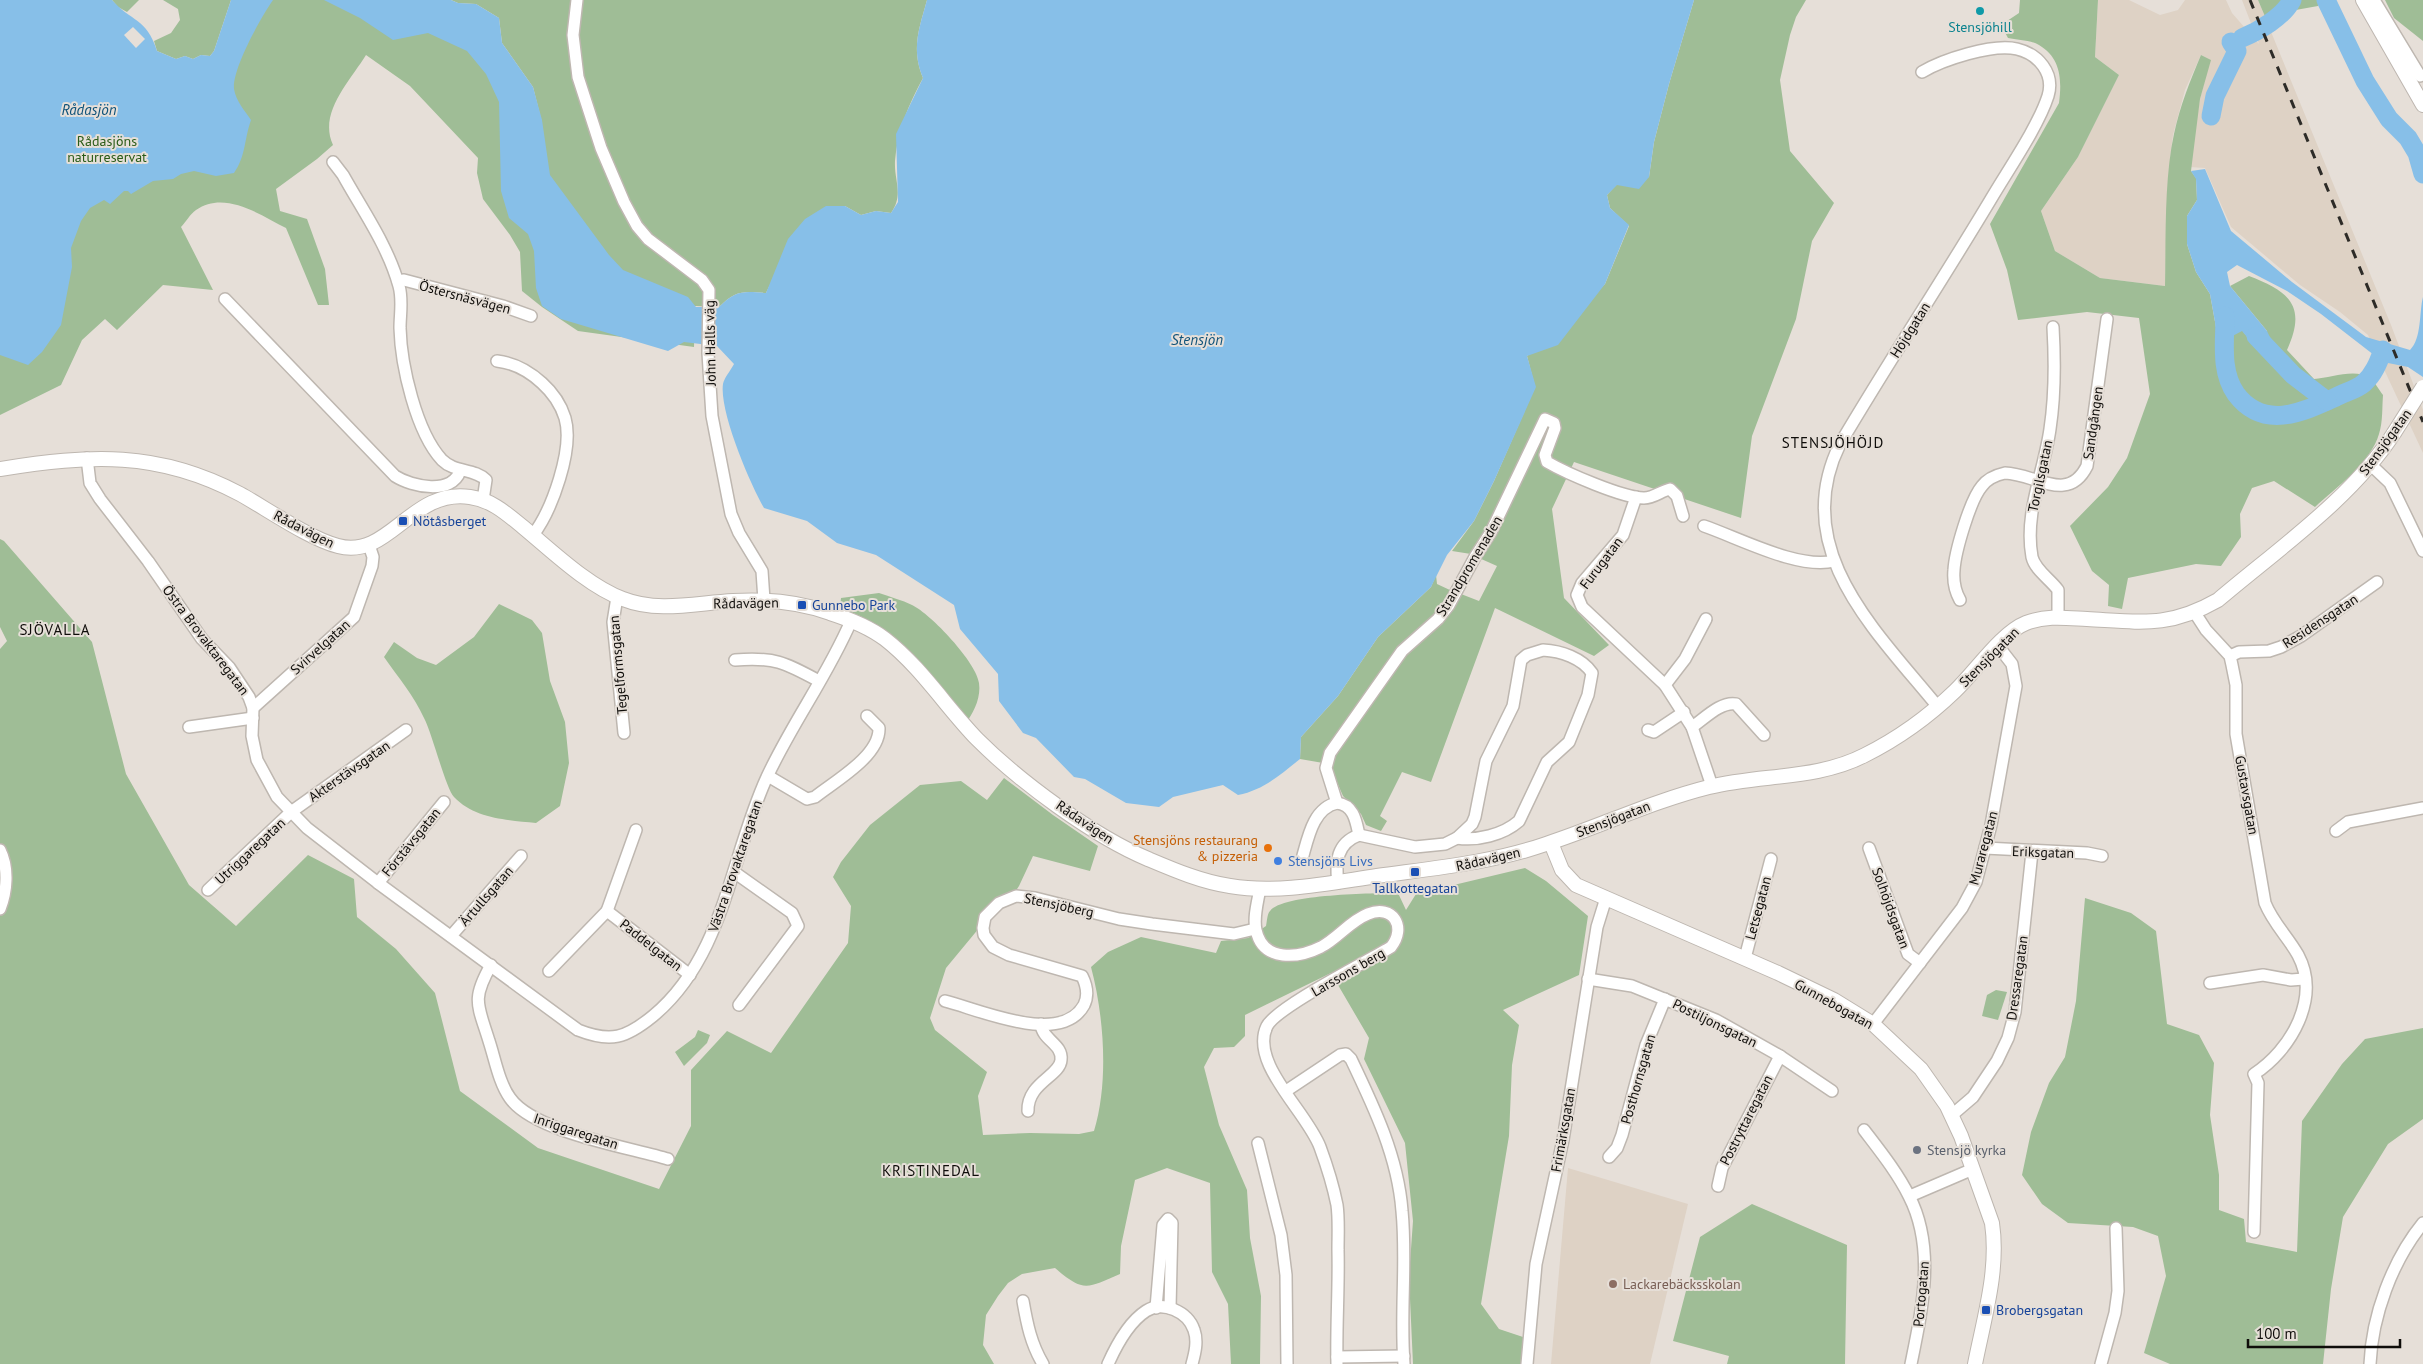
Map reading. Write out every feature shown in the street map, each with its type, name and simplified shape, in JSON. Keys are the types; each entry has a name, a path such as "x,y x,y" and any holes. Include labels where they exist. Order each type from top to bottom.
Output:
{"street":[{"name":"John Halls väg","path":"577,0 573,35 578,78 601,148 624,202 637,226 648,239 702,280 709,290 708,352 712,416 731,514 739,533 762,571 764,600"},
{"path":"2363,0 2423,105"},
{"path":"2374,0 2420,76"},
{"name":"Höjdgatan","path":"1922,72 1939,64 1990,49 2017,49 2035,57 2042,63 2049,82 2048,96 2002,180 1859,413 1834,457 1829,473 1824,512 1827,536 1834,561 1845,587 1938,707"},
{"name":"Östersnäsvägen","path":"333,162 343,175 383,245 398,281 401,297 400,328 403,355 418,414 431,445 442,459 460,471"},
{"name":"Östersnäsvägen","path":"398,281 404,280 488,302 531,316"},
{"path":"226,299 395,476 413,484 433,486 453,482 457,479 460,471 477,473 486,480 482,500"},
{"name":"Sandgången","path":"1960,600 1955,591 1954,569 1957,550 1973,503 1982,484 1997,474 2014,473 2039,481 2062,486 2069,485 2078,479 2086,466 2107,319"},
{"name":"Torgilsgatan","path":"2053,326 2055,356 2053,406 2050,430 2031,514 2032,558 2036,566 2058,590 2058,617"},
{"path":"498,361 517,366 534,376 555,399 566,419 567,443 563,465 549,507 533,535"},
{"name":"Stensjögatan","path":"1551,843 1644,807 1712,786 1840,766 1862,757 1902,734 1938,707 2013,631 2025,624 2058,617 2155,623 2195,613 2226,594 2346,492 2371,465 2423,387"},
{"name":"Strandpromenaden","path":"1338,802 1326,768 1330,752 1402,652 1438,619 1449,605 1495,525 1545,419 1554,423 1555,428 1545,455 1547,462 1636,497"},
{"name":"Rådavägen","path":"0,468 87,458 144,461 190,472 215,482 328,543 351,548 369,546 432,502 460,496 482,500 508,515 593,582 617,597 648,606 664,607 764,600 811,607 852,621 876,633 905,657 971,734 1013,772 1109,840 1140,856 1195,877 1231,887 1260,888 1338,883 1474,864 1551,843"},
{"name":"Östra Brovaktaregatan","path":"87,458 90,483 100,499 148,561 202,639 229,667 249,697 253,713 252,736 257,760 277,797 307,828 378,883"},
{"path":"2371,465 2390,483 2423,551"},
{"path":"1636,497 1647,498 1670,489 1676,496 1683,516"},
{"name":"Furugatan","path":"1636,497 1623,535 1582,583 1577,595 1582,607 1665,684 1684,712 1692,728 1712,786"},
{"path":"1704,526 1803,562 1821,564 1834,561"},
{"name":"Svirvelgatan","path":"253,713 349,624 354,617 372,566 373,557 369,546"},
{"name":"Residensgatan","path":"2230,656 2239,652 2269,651 2282,647 2301,636 2377,582"},
{"name":"Tegelformsgatan","path":"617,597 613,622 624,733"},
{"path":"2195,613 2206,630 2230,656"},
{"path":"1665,684 1685,659 1706,619"},
{"name":"Västra Brovaktaregatan","path":"378,883 578,1030 603,1038 618,1037 631,1032 674,996 690,974 713,931 734,872 745,832 768,776 852,621"},
{"name":"Muraregatan","path":"1873,1024 1969,896 1976,882 2016,686 2012,664 1998,646"},
{"path":"1338,883 1336,863 1339,854 1347,841 1359,835 1414,848 1445,844 1457,838 1472,824 1486,761 1513,706 1521,660 1533,652 1552,651 1568,656 1587,666 1592,674 1592,680 1570,742 1547,762 1519,821 1512,827 1488,836 1469,840 1457,838"},
{"name":"Gustavsgatan","path":"2230,656 2236,685 2236,734 2265,903 2270,917 2299,956 2307,996 2301,1018 2289,1038 2265,1068 2254,1074 2258,1083 2254,1232"},
{"path":"735,660 764,658 785,663 819,681"},
{"path":"1692,728 1724,705 1732,703 1736,704 1764,735"},
{"path":"1648,730 1654,732 1684,712"},
{"path":"189,727 253,713"},
{"path":"768,776 801,796 807,798 815,797 866,757 876,745 879,737 879,728 867,716"},
{"name":"Akterstävsgatan","path":"291,812 406,730"},
{"name":"Förstävsgatan","path":"378,883 444,802"},
{"path":"1302,859 1318,815 1323,809 1338,802 1346,805 1351,810 1359,835"},
{"path":"2336,831 2348,822 2423,808"},
{"name":"Utriggaregatan","path":"208,890 291,812"},
{"path":"607,911 636,830"},
{"name":"Gunnebogatan","path":"1551,843 1558,862 1571,881 1582,888 1745,958 1834,1000 1873,1024 1921,1069 1952,1115 1992,1223 1995,1239 1993,1271 1975,1364"},
{"name":"Solhöjdsgatan","path":"1869,848 1908,954 1920,963"},
{"name":"Eriksgatan","path":"1984,848 2032,852 2087,853 2102,856"},
{"path":"0,850 5,866 6,883 0,909"},
{"name":"Dressaregatan","path":"1952,1115 1964,1106 1977,1091 1997,1061 2008,1038 2014,1012 2032,852"},
{"name":"Ärtullsgatan","path":"451,936 521,856"},
{"name":"Letsegatan","path":"1745,958 1772,859"},
{"path":"734,872 792,913 798,926 739,1005"},
{"path":"1255,928 1260,888"},
{"name":"Stensjöberg","path":"945,1001 1004,1019 1041,1024 1058,1023 1075,1015 1086,1001 1087,988 1082,976 1009,955 993,947 988,941 983,928 985,917 1007,898 1016,896 1035,898 1119,919 1223,934 1234,934 1255,928"},
{"name":"Frimärksgatan","path":"1527,1364 1536,1264 1562,1140 1597,927 1606,898"},
{"name":"Larssons berg","path":"1255,928 1265,946 1272,952 1288,957 1300,955 1322,946 1362,916 1378,910 1390,914 1398,925 1397,936 1391,947 1282,1011 1267,1026 1263,1043 1264,1053 1273,1074 1308,1124 1318,1142 1332,1183 1337,1207 1337,1360 1404,1360 1402,1211 1398,1184 1374,1106 1351,1059 1346,1054 1340,1055 1286,1091"},
{"name":"Paddelgatan","path":"549,971 607,911 690,974"},
{"name":"Inriggaregatan","path":"491,966 478,987 478,1005 500,1076 509,1097 519,1109 536,1120 668,1159"},
{"path":"2210,983 2263,975 2291,980 2304,979"},
{"name":"Postiljonsgatan","path":"1588,979 1632,986 1716,1020 1780,1056 1832,1092"},
{"name":"Posthornsgatan","path":"1608,1157 1616,1148 1622,1135 1646,1045 1665,999"},
{"path":"1028,1111 1028,1102 1032,1095 1048,1076 1058,1068 1061,1062 1058,1048 1043,1034 1041,1024"},
{"name":"Postryttaregatan","path":"1718,1186 1722,1168 1780,1056"},
{"name":"Portogatan","path":"1864,1130 1890,1164 1910,1196 1920,1222 1925,1256 1925,1280 1911,1364"},
{"path":"1258,1143 1281,1236 1286,1275 1287,1364"},
{"path":"1910,1196 1973,1169"},
{"path":"1156,1308 1162,1225 1168,1219 1172,1224 1170,1308"},
{"path":"2370,1364 2371,1342 2383,1299 2399,1262 2423,1223"},
{"path":"2101,1364 2110,1332 2118,1291 2116,1228"},
{"path":"1023,1301 1027,1327 1036,1352 1043,1364"},
{"path":"1108,1364 1120,1342 1146,1311 1156,1308 1170,1308 1189,1320 1194,1330 1196,1341 1192,1364"}],"shaded area":[{"path":"2098,0 2129,0 2160,15 2178,10 2185,0 2226,0 2232,13 2259,44 2242,0 2258,0 2391,325 2423,410 2423,453 2368,335 2340,312 2300,285 2231,227 2205,168 2189,167 2200,99 2210,60 2201,55 2185,90 2173,135 2170,159 2165,286 2100,278 2055,251 2041,211 2078,157 2119,75 2095,57"},
{"name":"Lackarebäcksskolan","path":"1568,1168 1688,1204 1650,1364 1551,1364"}],"green space":[{"name":"Rådasjöns naturreservat","path":"0,0 176,61 207,63 220,53 238,0 447,0 500,44 542,123 533,87 502,43 499,18 476,4 458,3 451,0 927,0 919,30 917,48 919,68 923,78 909,108 898,139 895,168 898,193 891,213 876,211 861,215 845,206 777,270 766,293 740,293 730,297 719,307 695,306 694,347 578,331 522,291 520,252 510,235 483,199 477,173 478,158 410,86 366,55 345,86 333,109 329,133 333,145 276,189 280,211 307,219 325,269 329,305 318,305 286,228 254,211 230,203 207,204 196,210 181,227 213,290 163,285 117,330 105,319 82,340 61,385 0,415"},
{"path":"112,0 139,0 127,12 118,7"},
{"path":"163,0 231,0 214,51 210,56 201,55 193,59 185,56 176,59 157,51 154,41 171,33 180,20 178,9"},
{"path":"1694,0 1806,0 1796,17 1790,35 1780,80 1790,151 1834,203 1812,241 1796,319 1752,436 1741,518 1574,462 1552,509 1564,598 1609,645 1594,656 1495,608 1431,782 1402,772 1380,816 1387,821 1381,831 1366,825 1361,814 1343,796 1329,764 1300,759 1301,737 1338,696 1378,637 1431,587 1436,575 1437,584 1452,591 1471,554 1452,551 1474,521 1494,481 1535,387 1527,356 1605,284 1629,226 1610,208 1607,195 1616,185 1649,177 1654,142","holes":["1479,558 1497,566 1479,601 1461,594"]},
{"path":"2020,0 2098,0 2095,57 2119,75 2078,157 2041,211 2055,251 2100,278 2165,286 2166,210 2171,152 2182,104 2201,55 2211,60 2200,99 2191,171 2196,178 2197,200 2187,216 2187,244 2196,272 2210,294 2217,333 2242,330 2256,348 2267,331 2230,286 2249,276 2275,288 2291,302 2295,311 2295,322 2293,335 2287,350 2314,379 2343,374 2364,375 2372,380 2383,395 2379,434 2369,455 2352,474 2315,507 2274,481 2252,488 2240,514 2241,537 2221,566 2196,564 2128,578 2122,609 2108,606 2109,585 2092,571 2070,526 2108,487 2127,458 2150,394 2139,318 2087,312 2018,320 2007,270 1990,224 2059,103 2060,78 2052,56 2036,43 2008,38 2001,25 2019,13"},
{"path":"2258,0 2319,0 2318,6 2290,11 2269,26"},
{"path":"2385,0 2423,0 2423,41 2394,18"},
{"path":"0,539 4,541 92,642 126,774 189,885 236,926 308,855 354,879 357,917 396,949 435,993 460,1091 538,1148 659,1189 691,1126 691,1070 727,1031 771,1053 848,943 851,906 833,877 841,862 870,825 920,785 961,781 987,800 1004,778 1098,846 1090,871 1033,856 1019,886 1009,901 999,904 946,968 930,1018 935,1030 987,1072 978,1096 983,1135 1030,1133 1079,1134 1094,1131 1102,1092 1103,1049 1099,1006 1091,967 1108,952 1141,937 1216,953 1221,941 1248,938 1266,926 1270,911 1278,905 1292,901 1330,896 1398,893 1406,910 1416,894 1525,868 1546,881 1588,916 1579,975 1503,1010 1519,1025 1512,1065 1509,1136 1481,1304 1499,1329 1523,1337 1523,1364 1413,1364 1409,1277 1413,1221 1405,1143 1364,1059 1369,1038 1331,973 1245,1015 1245,1036 1234,1047 1214,1048 1204,1067 1219,1125 1247,1190 1250,1238 1261,1296 1260,1364 1231,1364 1228,1304 1212,1272 1210,1183 1167,1168 1135,1180 1121,1246 1120,1274 1086,1286 1073,1281 1055,1268 1022,1274 1008,1283 986,1315 983,1345 994,1364 0,1364 0,649 7,641 0,627"},
{"path":"879,593 908,603 920,610 941,628 962,652 976,674 979,683 977,703 968,720 887,632 862,617 840,607 841,598"},
{"path":"499,604 532,620 542,633 550,681 565,722 569,763 560,806 536,823 482,814 462,804 454,797 447,783 427,725 416,702 384,657 394,642 417,658 436,665 474,637"},
{"path":"2085,898 2131,913 2156,931 2167,1024 2199,1035 2214,1063 2210,1115 2219,1175 2219,1210 2244,1219 2246,1242 2297,1252 2302,1121 2342,1064 2365,1039 2423,1028 2423,1119 2388,1144 2343,1217 2331,1289 2323,1364 2170,1364 2144,1353 2166,1276 2158,1236 2133,1227 2068,1223 2042,1204 2022,1175 2031,1132 2049,1083 2065,1057 2076,1001"},
{"path":"1996,990 2007,992 1998,1020 1982,1016 1987,995"},
{"path":"698,1030 710,1035 707,1043 684,1066 675,1052 695,1037"},
{"path":"1752,1204 1847,1245 1845,1364 1727,1364 1729,1356 1673,1341 1700,1237"}],"water":[{"name":"Rådasjön","path":"0,0 112,0 143,26 153,40 157,51 176,59 185,56 193,59 201,55 210,56 214,51 231,0 273,0 248,43 235,80 234,89 237,98 251,120 243,154 234,173 216,176 194,171 181,174 173,179 153,181 131,194 128,191 124,191 110,204 104,200 90,208 81,221 71,248 72,267 61,325 42,352 28,365 0,355"},
{"name":"Stensjön","path":"324,0 451,0 458,3 476,4 499,18 502,43 533,87 542,120 550,175 609,255 623,270 688,297 696,307 719,307 730,297 740,293 766,293 788,239 805,219 826,206 845,206 861,215 876,211 891,213 898,202 896,134 923,78 917,58 917,48 919,30 927,0 1694,0 1654,142 1649,177 1639,189 1617,185 1607,195 1610,208 1629,225 1605,284 1558,345 1527,356 1536,387 1474,521 1447,555 1431,587 1378,637 1338,696 1301,737 1300,759 1271,781 1247,793 1238,795 1223,785 1173,797 1159,807 1126,803 1085,779 1074,777 1036,738 1023,733 999,701 998,674 960,629 954,605 876,555 837,543 807,521 764,508 744,465 726,411 723,384 734,364 717,346 684,342 668,351 561,319 542,306 536,288 534,251 528,234 509,218 501,191 499,102 486,74 467,51 428,33 393,40 360,18"},
{"path":"2205,169 2231,231 2292,282 2366,337 2410,350 2417,339 2423,297 2423,377 2408,367 2383,362 2321,314 2287,291 2237,265 2227,272 2230,286 2267,331 2277,352 2269,357 2256,348 2242,331 2223,341 2217,333 2210,294 2196,272 2187,244 2187,216 2197,200 2196,179 2191,171"}],"pier":[{"path":"133,27 145,39 136,48 124,35"}],"waterway":[{"path":"2242,38 2270,23 2283,12 2292,0"},
{"path":"2326,0 2365,81 2389,119 2408,138 2417,153 2423,174"},
{"path":"2211,116 2215,96 2237,51 2231,42"},
{"path":"2225,316 2224,356 2231,385 2236,394 2247,405 2259,412 2271,415 2284,415 2310,408 2358,387 2370,376 2383,350"},
{"path":"2256,336 2293,375 2327,401"}],"railway":[{"path":"2250,0 2423,422"}],"place":[{"name":"Stensjöhill","path":"1980,11"},
{"name":"Nötåsberget","path":"403,521"},
{"name":"Gunnebo Park","path":"802,605"},
{"name":"Stensjöns restaurang & pizzeria","path":"1268,848"},
{"name":"Stensjöns Livs","path":"1278,861"},
{"name":"Tallkottegatan","path":"1415,872"},
{"name":"Stensjö kyrka","path":"1917,1150"},
{"name":"Lackarebäcksskolan","path":"1613,1284"},
{"name":"Brobergsgatan","path":"1986,1310"}],"district":[{"name":"STENSJÖHÖJD","path":"1833,442"},
{"name":"SJÖVALLA","path":"55,629"},
{"name":"KRISTINEDAL","path":"931,1170"}]}
